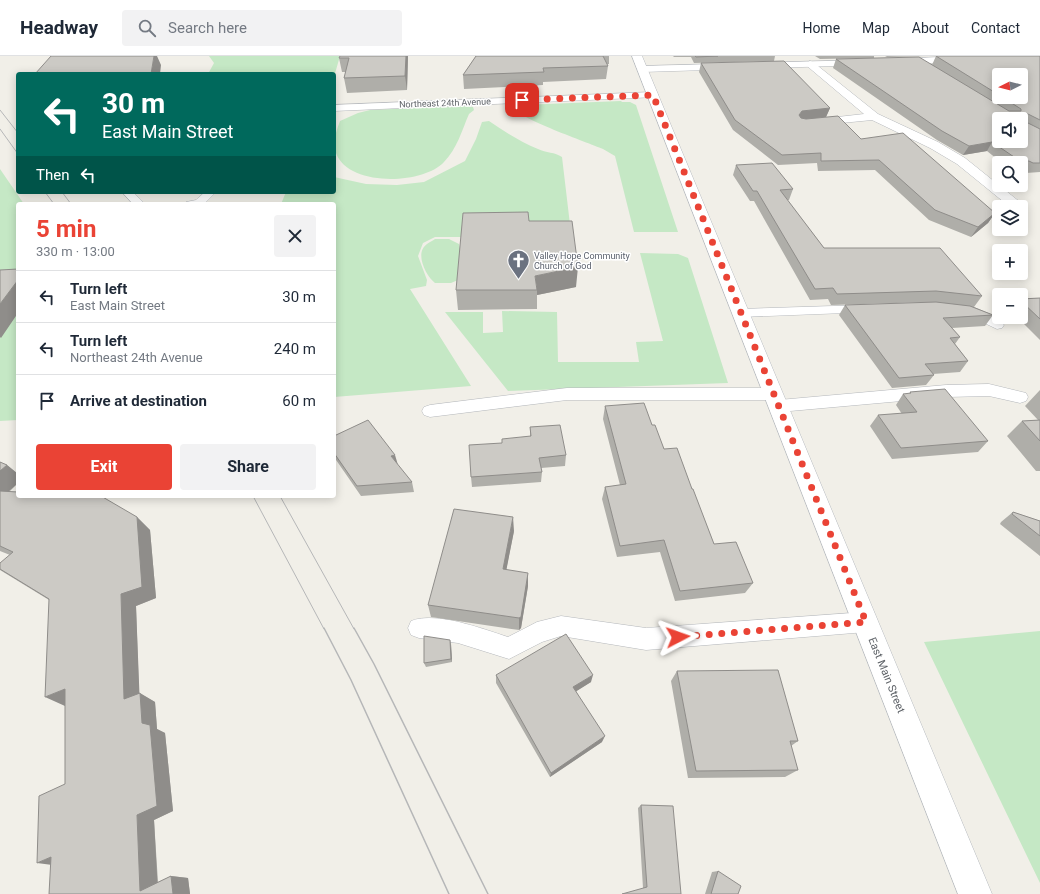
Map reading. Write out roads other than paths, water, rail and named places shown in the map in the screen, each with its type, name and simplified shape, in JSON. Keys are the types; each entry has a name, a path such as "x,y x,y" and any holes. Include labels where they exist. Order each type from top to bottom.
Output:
{"street":[{"name":"East Main Street","path":"637,56 975,894"},
{"path":"886,62 970,59"},
{"path":"642,69 871,62"},
{"path":"810,64 874,116 934,145 961,161 1010,200"},
{"name":"Northeast 24th Avenue","path":"336,108 653,95"},
{"path":"802,124 874,116"}],"lane":[{"path":"917,61 930,69"},
{"path":"129,194 137,202"},
{"path":"200,202 209,194"},
{"path":"741,313 883,308"},
{"path":"954,308 983,317 997,325"},
{"path":"430,411 567,394 776,400 989,390 1020,397"},
{"path":"419,628 458,632 509,648 537,633 561,626 646,639 866,622"}],"tram line":[{"path":"0,110 16,130"},
{"path":"0,129 16,151"},
{"path":"46,194 52,202"},
{"path":"64,194 70,202"},
{"path":"254,498 324,629"},
{"path":"281,498 354,629"},
{"path":"324,628 351,680 449,894"},
{"path":"354,628 374,664 488,894"}],"place":[{"name":"Valley Hope Community Church of God","path":"518,280"}]}
